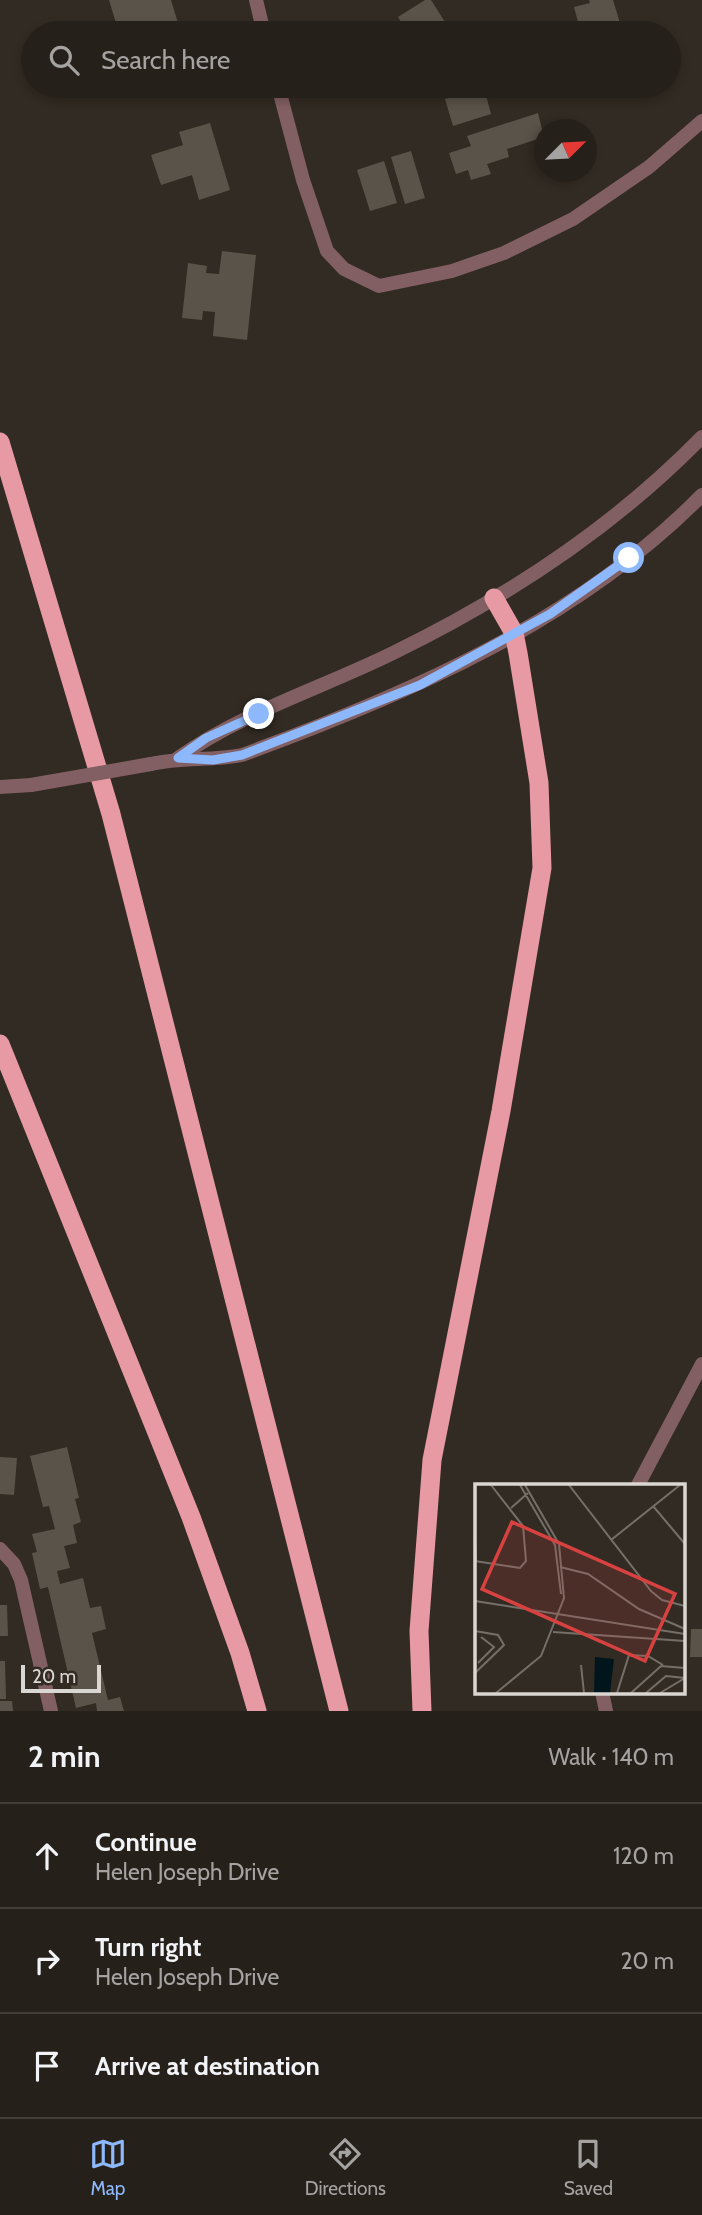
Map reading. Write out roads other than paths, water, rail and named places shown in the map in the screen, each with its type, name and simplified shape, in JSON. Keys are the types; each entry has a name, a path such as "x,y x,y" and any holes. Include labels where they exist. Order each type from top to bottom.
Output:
{"highway":[{"path":"0,442 111,814 339,1711"},
{"path":"422,1711 419,1631 432,1460 501,1111 542,868 539,783 514,633 494,598"},
{"path":"0,1044 191,1517 240,1653 257,1711"}],"street":[{"path":"256,0 261,21"},
{"path":"281,98 327,251 344,269 379,286 452,271 503,253 573,219 649,167 702,121"},
{"path":"178,758 206,738 392,654 494,598 602,526 665,475 702,437"},
{"path":"0,787 32,785 178,758 213,760 242,755 420,685 550,614 629,558 702,495"},
{"path":"639,1484 702,1364"},
{"path":"0,1549 14,1564 21,1580 51,1711"}]}
